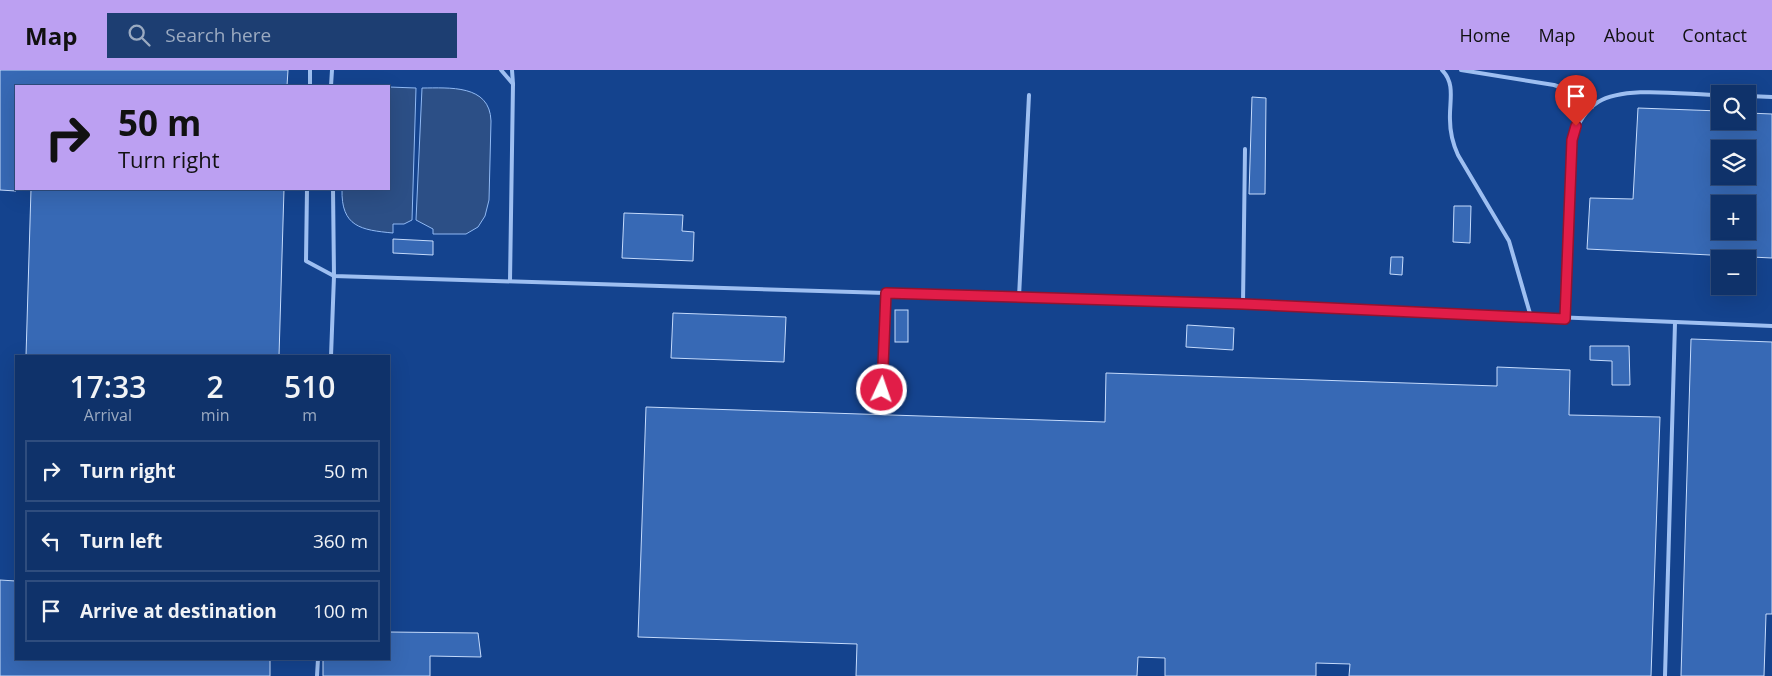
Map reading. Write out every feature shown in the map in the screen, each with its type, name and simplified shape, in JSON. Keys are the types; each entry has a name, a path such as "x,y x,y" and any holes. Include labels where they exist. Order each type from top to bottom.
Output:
{"lane":[{"path":"310,70 310,85"},
{"path":"331,85 332,70"},
{"path":"501,70 513,84"},
{"path":"510,281 512,70"},
{"path":"1442,70 1451,81 1450,122 1452,141 1509,241 1531,317"},
{"path":"1461,70 1554,85 1574,92 1592,106"},
{"path":"1565,319 1572,140 1576,126 1592,106 1608,97 1621,94 1711,96"},
{"path":"1019,297 1029,95"},
{"path":"1756,96 1772,97"},
{"path":"1243,304 1245,149"},
{"path":"307,190 306,261 334,276 1243,304 1565,319 1772,326"},
{"path":"331,355 334,276 333,190"},
{"path":"882,390 886,293"},
{"path":"1665,676 1675,323"},
{"path":"317,676 318,660"}],"water":[{"path":"390,87 416,88 412,220 404,224 393,224 393,233 363,228 349,219 343,202 342,190 390,190"},
{"path":"422,88 455,89 476,94 484,100 489,109 491,121 489,200 485,216 478,227 466,234 433,234 433,229 416,220"}],"building":[{"path":"0,70 288,70 287,85 15,85 16,191 0,190"},
{"path":"1252,97 1266,98 1265,194 1249,194"},
{"path":"1638,108 1711,111 1711,130 1756,130 1756,113 1772,114 1772,258 1756,257 1756,250 1711,250 1711,255 1587,249 1590,198 1633,199"},
{"path":"31,190 284,190 279,355 26,355"},
{"path":"1454,206 1471,206 1470,243 1453,242"},
{"path":"624,213 683,215 682,231 694,232 693,261 622,258"},
{"path":"393,239 433,241 433,255 393,253"},
{"path":"1391,257 1403,257 1402,275 1390,274"},
{"path":"895,310 908,310 908,342 895,342"},
{"path":"673,313 786,317 784,362 671,358"},
{"path":"1187,325 1234,328 1233,350 1186,347"},
{"path":"1691,339 1772,342 1772,614 1766,614 1764,676 1681,676"},
{"path":"1590,346 1629,346 1630,385 1612,385 1612,361 1590,360"},
{"path":"1497,367 1570,370 1569,415 1660,417 1651,676 1349,676 1350,664 1316,663 1316,676 1165,676 1165,658 1138,657 1137,676 856,676 857,644 638,637 646,407 1105,422 1106,373 1497,386"},
{"path":"0,580 15,581 15,660 270,660 270,676 0,676"},
{"path":"390,632 478,633 481,657 430,656 430,676 323,676 323,660 390,660"}],"route":[{"path":"882,390 886,293 1243,304 1565,319 1572,140 1576,126"}]}
